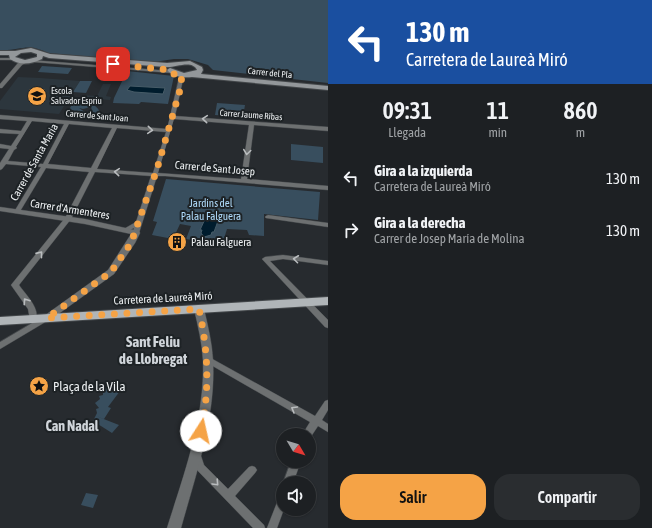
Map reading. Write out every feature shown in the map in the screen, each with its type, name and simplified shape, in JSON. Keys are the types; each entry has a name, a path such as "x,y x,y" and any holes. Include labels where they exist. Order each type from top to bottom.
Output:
{"main road":[{"path":"17,59 29,50 37,58"},
{"path":"0,53 17,59"},
{"path":"0,58 37,58 120,64 171,69 182,75"},
{"name":"Carrer del Pla","path":"171,69 180,63 191,63 199,66 200,70 211,75"},
{"path":"194,74 200,70"},
{"name":"Carrer del Pla","path":"182,75 211,75 328,88"},
{"name":"Carretera de Laureà Miró","path":"0,321 199,309 308,306 328,301"}],"street":[{"path":"0,88 17,59"},
{"path":"0,346 34,324 47,318 111,272 131,243 136,233 169,131 182,75"},
{"name":"Carrer de Sant Joan","path":"0,117 169,131"},
{"name":"Carrer Jaume Ribas","path":"172,117 328,129"},
{"path":"0,168 31,120"},
{"name":"Carrer de Santa Maria","path":"17,212 45,165 67,123"},
{"path":"244,181 252,123"},
{"path":"33,318 32,309 15,285 68,219 115,127"},
{"path":"0,131 22,133"},
{"path":"0,146 14,148"},
{"name":"Carrer de Sant Josep","path":"4,162 146,175 156,173 328,188"},
{"name":"Carrer d'Armenteres","path":"0,209 68,219 136,233"},
{"path":"268,217 328,225"},
{"path":"125,230 139,223"},
{"path":"328,263 283,257 265,259 308,306 328,325"},
{"path":"174,528 196,452 204,417 207,359 199,309"},
{"path":"207,359 328,428"},
{"path":"311,428 328,403"},
{"path":"196,452 200,467 260,528"},
{"path":"228,496 252,470"},
{"path":"272,528 276,516"}],"shaded area":[{"name":"Escola Salvador Espriu","path":"18,77 80,81 59,114 0,109 0,101"},
{"path":"103,84 111,84 106,96 111,97 110,100 80,98 81,95 97,96"},
{"path":"130,86 165,88 163,94 134,92 127,90"},
{"path":"212,215 216,216 216,220 218,221 214,232 212,232 211,235 204,237 201,233 202,230 200,230 205,219"}],"green space":[{"path":"0,0 328,0 328,83 213,70 208,65 188,59 174,59 154,62 48,53 29,47 0,50"},
{"path":"42,66 72,68 68,74 38,72"},
{"path":"127,71 174,76 168,104 141,102 139,104 113,103"},
{"path":"80,81 92,81 86,93 73,92"},
{"path":"74,100 85,101 98,108 100,112 98,117 93,114 91,107 83,109 79,108 88,114 68,112"},
{"path":"217,103 245,105 243,117 215,115"},
{"path":"291,144 323,147 323,163 291,160"},
{"name":"Jardins del Palau Falguera","path":"166,179 320,192 318,220 264,214 264,236 249,235 247,230 227,229 222,245 186,239 191,226 180,224 173,239 152,235 157,222 153,221"},
{"path":"111,387 120,391 108,407 111,408 104,419 96,416 119,425 112,433 93,421 97,413 96,409 99,408 95,403 100,399 99,396 103,395 103,389"},
{"path":"86,493 98,495 93,508 81,505"}],"place":[{"name":"Escola Salvador Espriu","path":"37,96"},
{"name":"Palau Falguera","path":"177,242"},
{"name":"Plaça de la Vila","path":"39,386"}],"district":[{"name":"Sant Feliu de Llobregat","path":"153,350"},
{"name":"Can Nadal","path":"72,426"}],"route":[{"path":"113,64 170,70 174,74 182,75 180,90 156,173 152,180 136,233 131,243 111,272 47,318 199,309 206,346 208,367 204,417 201,431"}]}
